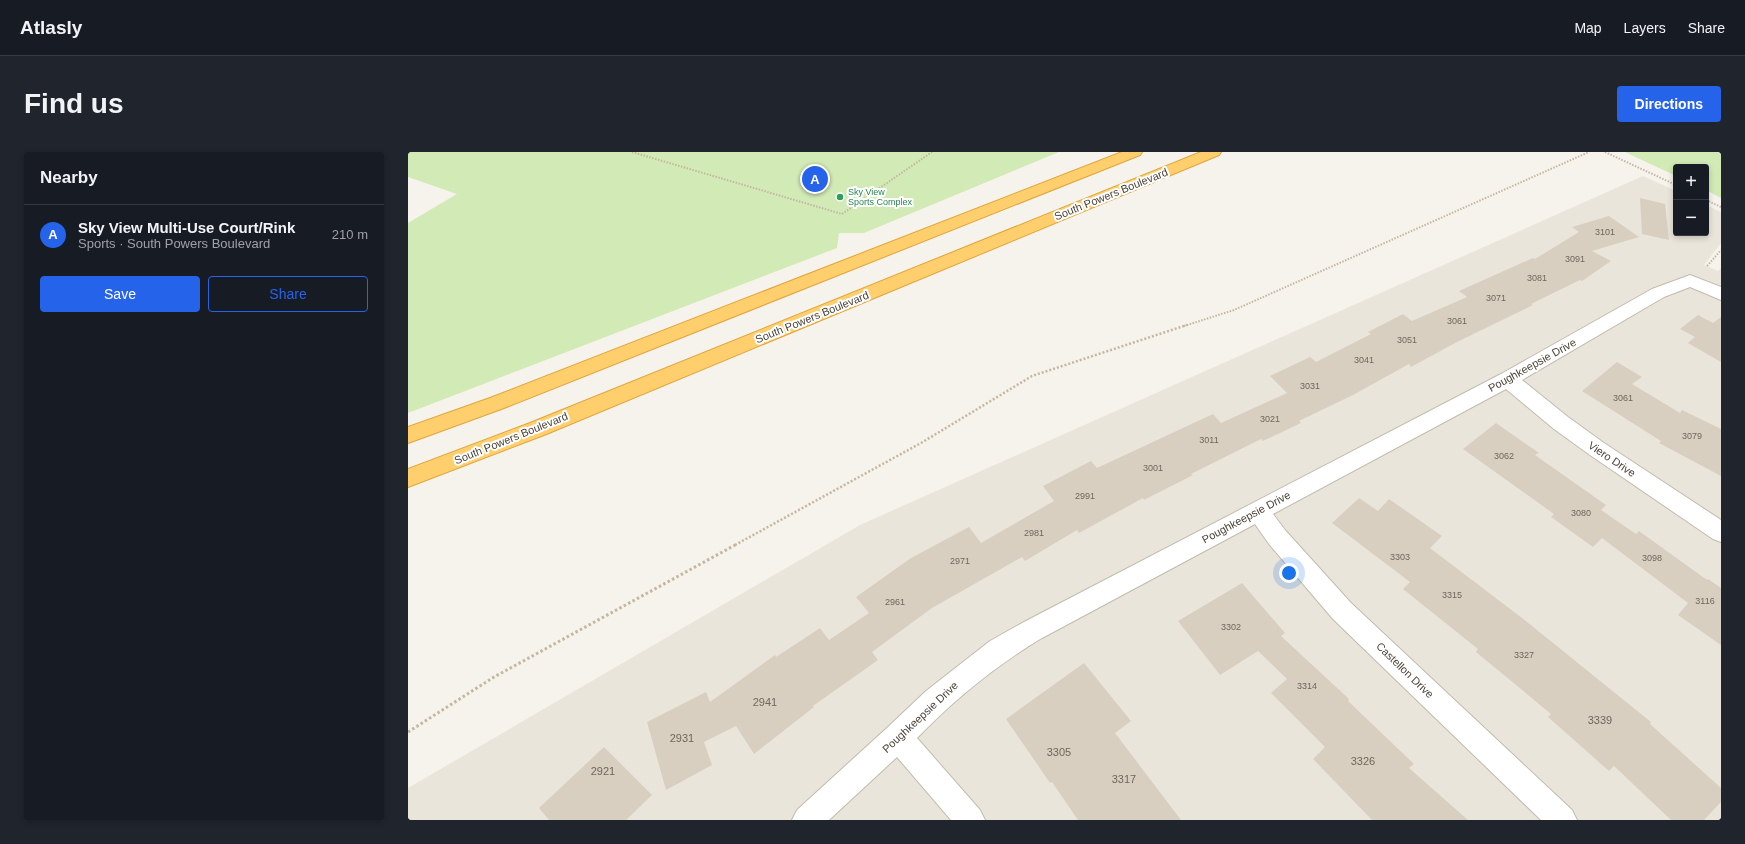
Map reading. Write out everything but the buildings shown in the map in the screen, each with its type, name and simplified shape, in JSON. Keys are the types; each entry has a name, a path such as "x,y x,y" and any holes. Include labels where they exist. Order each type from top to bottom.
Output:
{"highway":[{"path":"408,435 497,403 1135,152"},
{"name":"South Powers Boulevard","path":"408,478 537,429 1214,152"}],"street":[{"name":"Poughkeepsie Drive","path":"807,820 898,738 935,700 999,650 1033,630 1508,379 1658,293 1690,281 1721,294"},
{"name":"Viero Drive","path":"1508,379 1561,423 1721,532"},
{"name":"Castellon Drive","path":"1258,511 1277,537 1342,611 1562,820"},
{"path":"898,738 970,820"}],"path":[{"path":"632,152 842,214 932,152"},
{"path":"408,732 494,677 921,443 1032,376 1234,310 1589,152"},
{"path":"1605,152 1673,184"},
{"path":"1709,201 1721,207"}],"shaded area":[{"path":"1643,176 1673,190 1673,236 1709,236 1709,206 1721,212 1721,243 1704,265 1718,271 1721,268 1721,820 408,820 408,788 860,525"}],"green space":[{"path":"408,152 1059,152 864,233 839,233 837,248 408,413 408,223 457,194 408,177"},
{"path":"1625,152 1721,152 1721,198 1709,192 1709,164 1673,164 1673,175"}],"place":[{"name":"Sky View Multi-Use Court/Rink","path":"815,179"},
{"name":"Sky View Sports Complex","path":"840,197"}]}
